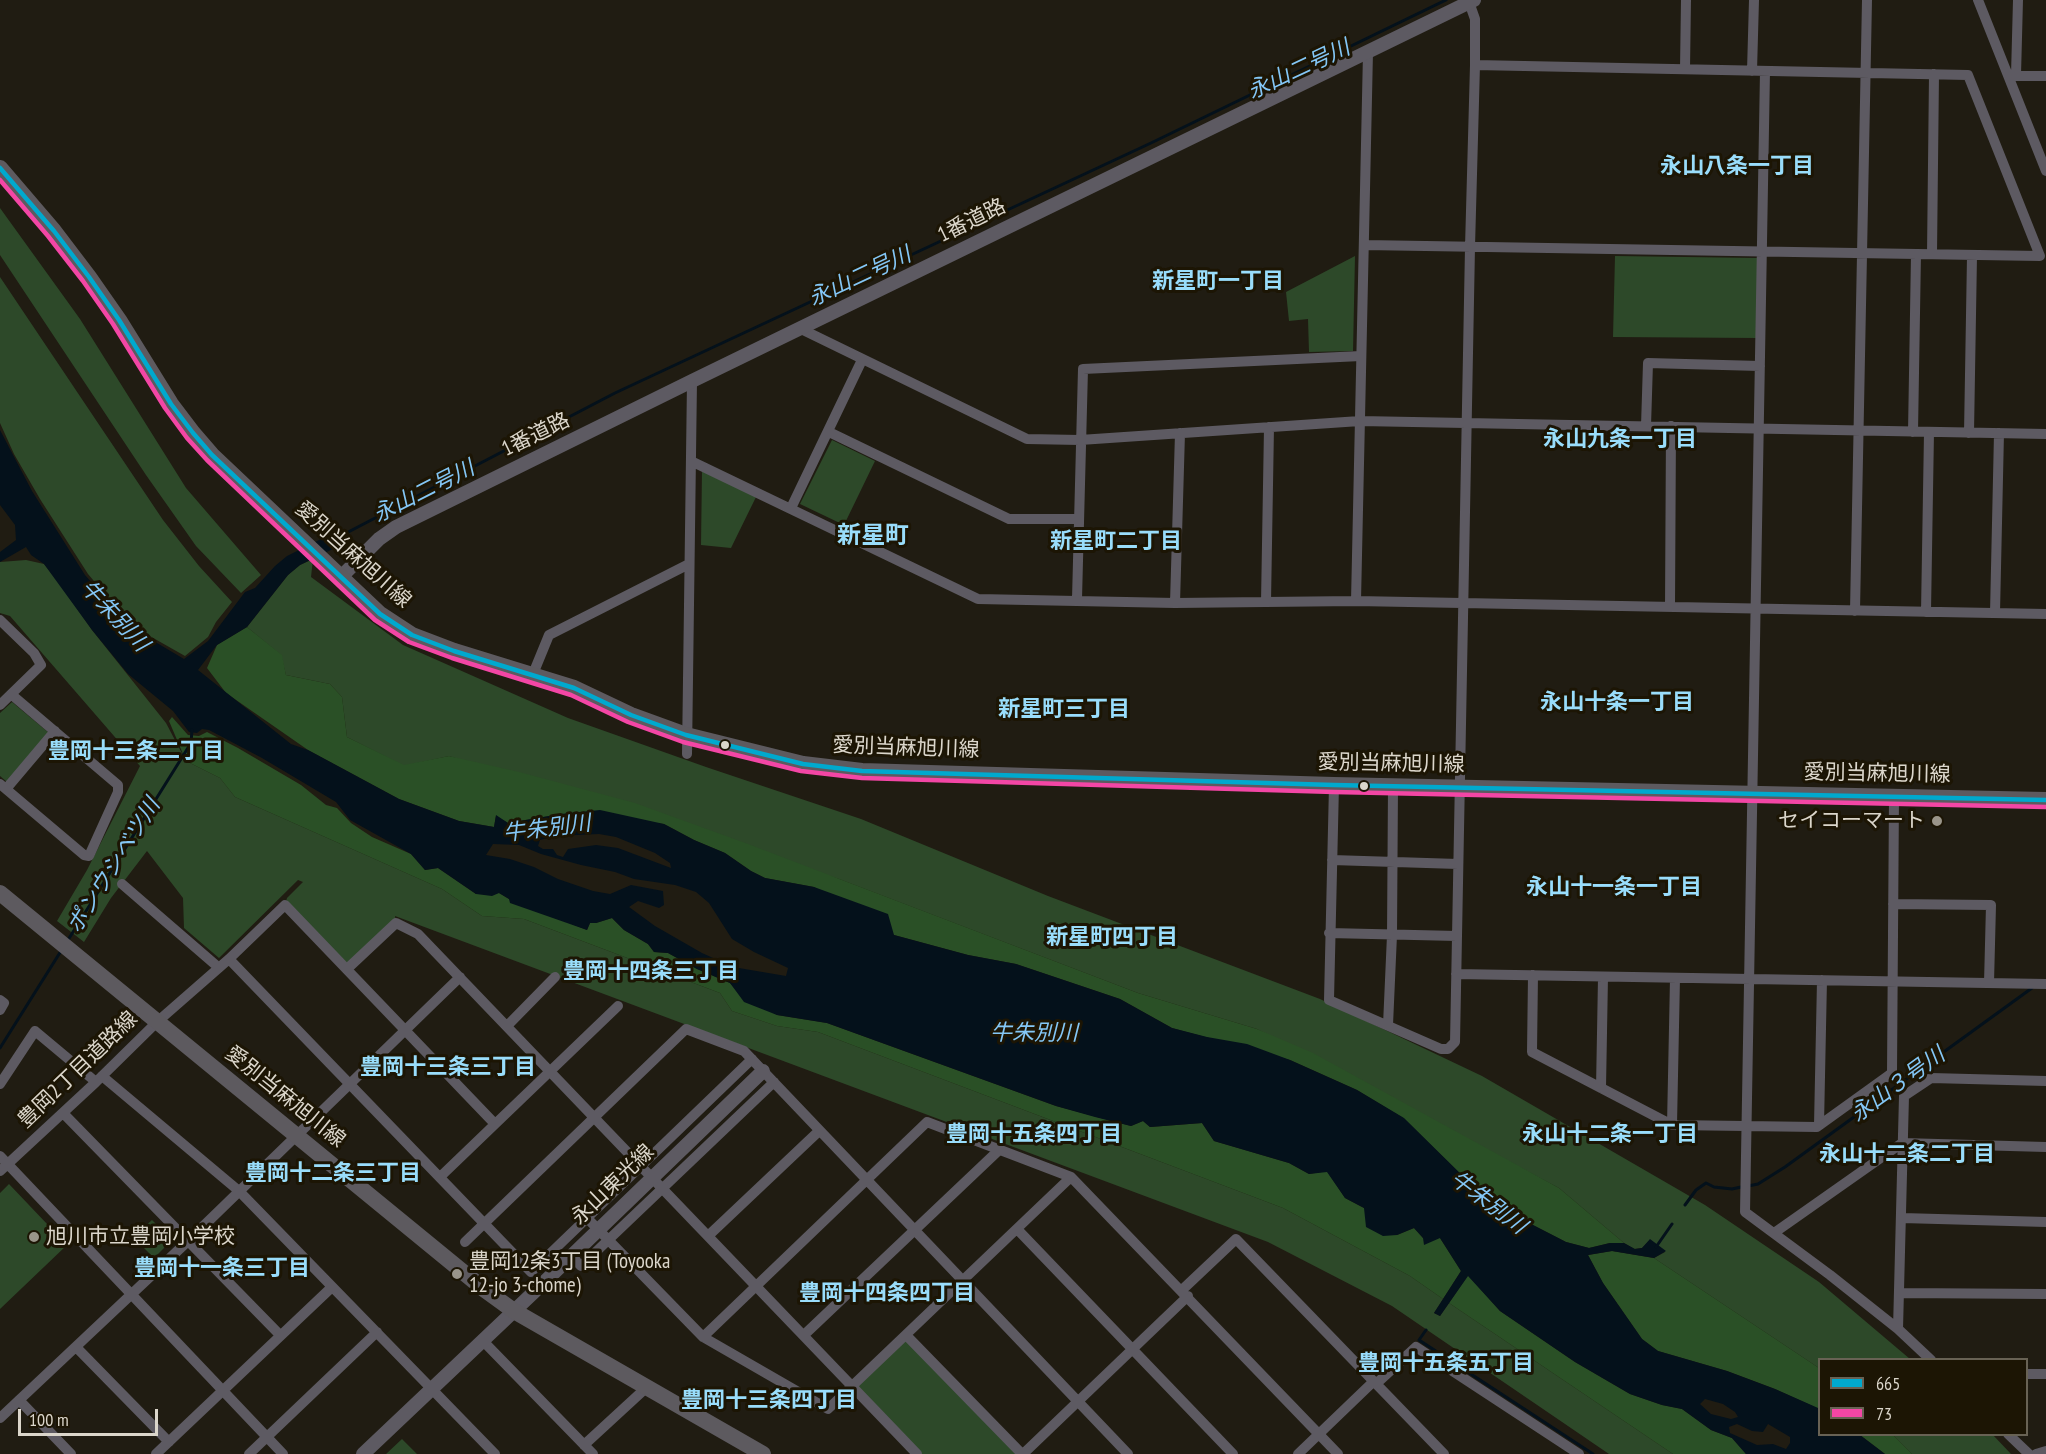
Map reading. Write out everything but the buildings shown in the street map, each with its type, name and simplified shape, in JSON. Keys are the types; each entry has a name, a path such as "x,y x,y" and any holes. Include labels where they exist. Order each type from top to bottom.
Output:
{"main road":[{"name":"愛別当麻旭川線","path":"0,168 54,231 89,277 193,434 220,463 380,614 412,635 454,651 574,688 631,715 686,735 803,764 862,771 1334,785 2046,800"},
{"name":"愛別当麻旭川線","path":"1,895 485,1290 514,1311 764,1454"}],"street":[{"path":"1684,69 1686,0"},
{"path":"1752,71 1754,0"},
{"path":"1855,611 1867,0"},
{"path":"1978,0 2012,76 2046,171"},
{"path":"2012,76 2018,0"},
{"path":"1334,785 1329,1000 1441,1049 1448,1049 1455,1042 1475,65 1475,19 1472,1"},
{"name":"1番道路","path":"340,578 379,539 396,527 1472,1"},
{"path":"1356,601 1368,52"},
{"path":"1364,245 2043,256 1968,75 1475,65"},
{"path":"1765,71 1745,1212 1898,1329 1930,1358"},
{"path":"1932,254 1934,74"},
{"path":"2012,76 2046,76"},
{"path":"1913,432 1916,254"},
{"path":"1969,433 1972,256"},
{"path":"800,328 1027,439 1080,440 1360,420 2046,434"},
{"path":"1077,599 1083,369 1361,356"},
{"path":"791,508 862,360"},
{"path":"1646,426 1648,363 1760,366"},
{"path":"687,754 693,462 692,381"},
{"path":"1670,607 1671,426"},
{"path":"1266,602 1269,427"},
{"path":"829,432 1009,519 1078,519"},
{"path":"1926,612 1929,432"},
{"path":"1175,603 1180,433"},
{"path":"1995,613 1999,433"},
{"path":"693,462 978,599 1077,599 1175,603 1356,601 2046,614"},
{"path":"533,675 549,635 690,564"},
{"path":"0,620 34,653 41,665 0,705"},
{"path":"12,694 118,785 118,792 89,856 84,855 3,787 55,731"},
{"path":"1388,1025 1392,935 1393,786"},
{"path":"1533,975 1532,1052 1672,1125 1817,1127 1892,1073 1894,796"},
{"path":"1332,860 1458,864"},
{"path":"122,884 218,967"},
{"path":"1893,904 1991,905 1989,983"},
{"name":"豊岡2丁目道路線","path":"3,1164 63,1113 157,1022 229,959 285,905 347,969"},
{"path":"495,1124 347,969 396,923 418,934 460,977 804,1335 912,1452"},
{"path":"1329,933 1457,936"},
{"path":"229,959 531,1272 752,1059"},
{"path":"1456,974 2046,984"},
{"path":"0,1418 188,1241 460,977"},
{"path":"507,1026 555,977"},
{"path":"1601,1088 1603,977"},
{"path":"1672,1125 1675,978"},
{"path":"1819,1125 1822,980"},
{"path":"0,1000 4,1003 0,1010"},
{"path":"440,1177 618,1006"},
{"path":"465,1242 686,1029 744,1051 865,1181 1128,1454"},
{"path":"0,1084 35,1031 99,1079 238,1191 495,1454"},
{"name":"永山東光線","path":"363,1454 763,1071"},
{"path":"1898,1329 1904,1096 1931,1078 2046,1081"},
{"path":"571,1256 581,1266 774,1082"},
{"path":"63,1113 280,1335"},
{"path":"697,1113 718,1135"},
{"path":"703,1337 927,1122 1071,1177 1338,1454"},
{"path":"708,1236 819,1131"},
{"path":"1773,1233 1902,1143 2046,1147"},
{"path":"804,1335 999,1150"},
{"path":"3,1164 283,1454"},
{"path":"587,1218 703,1337 828,1409 1071,1177"},
{"path":"1902,1218 2046,1222"},
{"path":"1017,1229 1233,1454"},
{"path":"906,1335 1022,1454 1132,1349 1236,1239 1375,1382 1437,1452"},
{"path":"156,1454 332,1287"},
{"path":"1900,1293 2046,1294"},
{"path":"249,1454 377,1332"},
{"path":"483,1341 593,1454"},
{"path":"76,1347 169,1442"},
{"path":"1298,1454 1416,1347 1570,1452"},
{"path":"2028,1374 2046,1374"},
{"path":"584,1444 647,1387"},
{"path":"19,1400 71,1454"},
{"path":"2010,1436 2029,1454"},
{"path":"2037,1454 2046,1451"}],"green space":[{"path":"0,208 80,319 186,488 261,575 241,593 196,546 146,475 0,255"},
{"path":"1355,256 1353,351 1309,352 1308,319 1289,321 1286,292"},
{"path":"1615,256 1757,258 1758,338 1613,337"},
{"path":"0,277 163,520 199,566 232,602 216,622 208,637 185,656 132,626 88,574 14,454 0,423"},
{"path":"832,440 875,461 844,525 800,504"},
{"path":"702,470 756,497 731,548 701,545"},
{"path":"313,559 311,577 403,645 568,718 861,819 1048,896 1320,999 1482,1076 1705,1205 1819,1282 1909,1358 1818,1358 1818,1367 1654,1258 1665,1252 1650,1240 1642,1248 1634,1249 1559,1188 1257,1029 1138,993 839,879 449,756 404,766 347,737 342,697 330,684 286,675 281,655 247,627 288,575 300,565"},
{"path":"26,560 44,564 57,580 92,630 166,723 186,761 220,778 235,797 442,889 482,916 524,919 720,993 732,1011 777,1026 818,1032 1283,1208 1410,1276 1443,1299 1434,1313 1440,1316 1449,1303 1673,1454 1609,1454 1392,1306 1268,1242 395,916 396,923 347,969 285,905 287,898 303,882 298,880 219,958 184,928 183,898 147,851 111,898 84,942 57,921 87,870 140,766 10,616 0,613 0,562"},
{"path":"247,627 282,655 286,675 330,684 342,697 347,737 404,765 449,756 635,803 1138,993 1257,1029 1313,1053 1559,1188 1624,1243 1610,1243 1589,1248 1566,1242 1531,1224 1475,1188 1403,1118 1357,1090 1290,1060 1172,1028 1120,999 1016,964 968,955 894,935 814,887 765,878 725,853 664,824 561,814 508,823 496,816 494,827 459,821 399,799 308,750 226,693 207,668 217,645"},
{"path":"12,702 49,733 7,782 0,776 0,713"},
{"path":"172,717 188,735 199,736 207,732 238,748 301,785 326,805 337,808 351,823 372,837 411,854 425,870 438,868 476,894 499,893 587,930 590,923 612,918 624,930 648,944 654,952 668,953 730,983 737,991 777,1015 827,1023 1056,1106 1131,1126 1143,1121 1150,1127 1202,1123 1214,1141 1289,1163 1309,1174 1327,1171 1345,1198 1364,1208 1397,1235 1414,1228 1423,1238 1440,1238 1461,1271 1443,1299 1410,1276 1283,1208 818,1032 777,1026 732,1011 720,993 524,919 482,916 442,889 235,797 220,778 186,761 169,721"},
{"path":"9,1184 67,1245 0,1309 0,1193"},
{"path":"152,1220 172,1240 154,1258 133,1237"},
{"path":"1612,1251 1654,1258 1818,1367 1818,1409 1727,1371 1658,1351 1642,1339 1603,1283 1588,1255"},
{"path":"1468,1275 1500,1311 1575,1362 1630,1394 1682,1409 1711,1430 1732,1438 1746,1454 1673,1454 1449,1303"},
{"path":"906,1335 1022,1454 917,1454 852,1387"},
{"path":"1861,1436 1894,1436 1912,1454 1885,1454"},
{"path":"1894,1436 1994,1436 2011,1454 1912,1454"},
{"path":"402,1439 417,1454 386,1454"}],"water":[{"name":"牛朱別川","path":"0,430 32,491 85,575 130,627 184,659 208,641 245,592 255,588 275,566 287,556 331,534 337,547 300,565 288,575 247,627 217,645 198,670 291,744 308,750 399,799 459,821 494,827 496,815 508,823 600,810 664,824 725,853 765,878 814,887 888,914 894,935 968,955 1016,964 1120,999 1172,1028 1247,1044 1290,1060 1357,1090 1404,1118 1475,1188 1531,1224 1566,1242 1589,1248 1610,1243 1624,1243 1635,1249 1642,1248 1650,1239 1666,1251 1654,1258 1612,1251 1588,1255 1603,1283 1642,1339 1658,1351 1727,1371 1818,1408 1818,1436 1861,1436 1885,1454 1746,1454 1732,1438 1711,1430 1682,1409 1630,1394 1575,1362 1500,1311 1468,1276 1440,1316 1434,1313 1461,1271 1440,1238 1424,1245 1423,1238 1414,1228 1397,1235 1383,1236 1366,1227 1364,1208 1345,1198 1327,1172 1309,1174 1289,1163 1214,1141 1202,1123 1150,1127 1143,1121 1131,1126 1095,1117 1056,1106 827,1023 777,1015 744,1002 730,983 668,953 654,952 648,944 624,930 612,918 590,923 587,930 510,903 509,899 499,893 492,896 476,894 438,868 425,870 411,854 350,820 336,802 262,758 209,730 189,732 173,711 128,674 92,630 44,564 31,555 26,547 0,562 0,552 16,540 15,525 0,505","holes":["599,834 616,837 655,853 670,863 671,868 618,848 596,845 568,849 563,857 557,855 553,849 543,849 538,846 540,840 556,836","493,844 519,845 541,854 581,865 615,872 634,879 675,885 696,892 709,903 732,939 788,968 786,976 733,967 702,953 655,926 629,907 638,901 659,908 664,905 663,891 631,885 610,894 593,891 558,879 534,867 510,859 486,855","1705,1399 1723,1404 1735,1412 1738,1417 1731,1419 1711,1414 1700,1404","1737,1424 1752,1431 1763,1432 1768,1424 1790,1437 1790,1443 1786,1449 1773,1444 1757,1445 1730,1433 1729,1427"]}],"waterway":[{"name":"永山二号川","path":"331,541 615,393 1151,143 1446,0"},
{"name":"ポンウシベツ川","path":"68,940 191,743 192,730"},
{"name":"ポンウシベツ川","path":"0,1048 61,951"},
{"name":"永山３号川","path":"1748,1186 1758,1184 1785,1167 2032,988"},
{"name":"永山３号川","path":"1685,1205 1696,1190 1706,1183 1714,1187 1732,1189 1741,1187"},
{"name":"永山３号川","path":"1656,1247 1672,1224"},
{"path":"1426,1330 1419,1340 1593,1454"}],"transit line":[{"name":"665","path":"0,168 54,231 89,277 119,320 171,404 193,433 212,455 380,614 412,635 454,651 574,688 631,715 686,735 803,764 862,771 1334,785 2046,800"},
{"name":"73","path":"0,180 83,281 187,438 207,460 375,620 409,642 452,658 571,695 628,722 683,742 801,771 862,778 1334,792 2046,807"}],"place":[{"name":"セイコーマート","path":"1937,821"},
{"name":"旭川市立豊岡小学校","path":"34,1237"},
{"name":"豊岡12条3丁目 (Toyooka 12-jo 3-chome)","path":"457,1274"}],"district":[{"name":"永山八条一丁目","path":"1737,167"},
{"name":"新星町一丁目","path":"1218,282"},
{"name":"永山九条一丁目","path":"1620,440"},
{"name":"新星町","path":"873,536"},
{"name":"新星町二丁目","path":"1116,542"},
{"name":"永山十条一丁目","path":"1617,703"},
{"name":"新星町三丁目","path":"1064,710"},
{"name":"豊岡十三条二丁目","path":"136,752"},
{"name":"永山十一条一丁目","path":"1614,888"},
{"name":"新星町四丁目","path":"1112,938"},
{"name":"豊岡十四条三丁目","path":"651,972"},
{"name":"豊岡十三条三丁目","path":"448,1068"},
{"name":"豊岡十五条四丁目","path":"1034,1135"},
{"name":"永山十二条一丁目","path":"1610,1135"},
{"name":"永山十二条二丁目","path":"1907,1155"},
{"name":"豊岡十二条三丁目","path":"333,1174"},
{"name":"豊岡十一条三丁目","path":"222,1269"},
{"name":"豊岡十四条四丁目","path":"887,1294"},
{"name":"豊岡十五条五丁目","path":"1446,1364"},
{"name":"豊岡十三条四丁目","path":"769,1401"}]}
